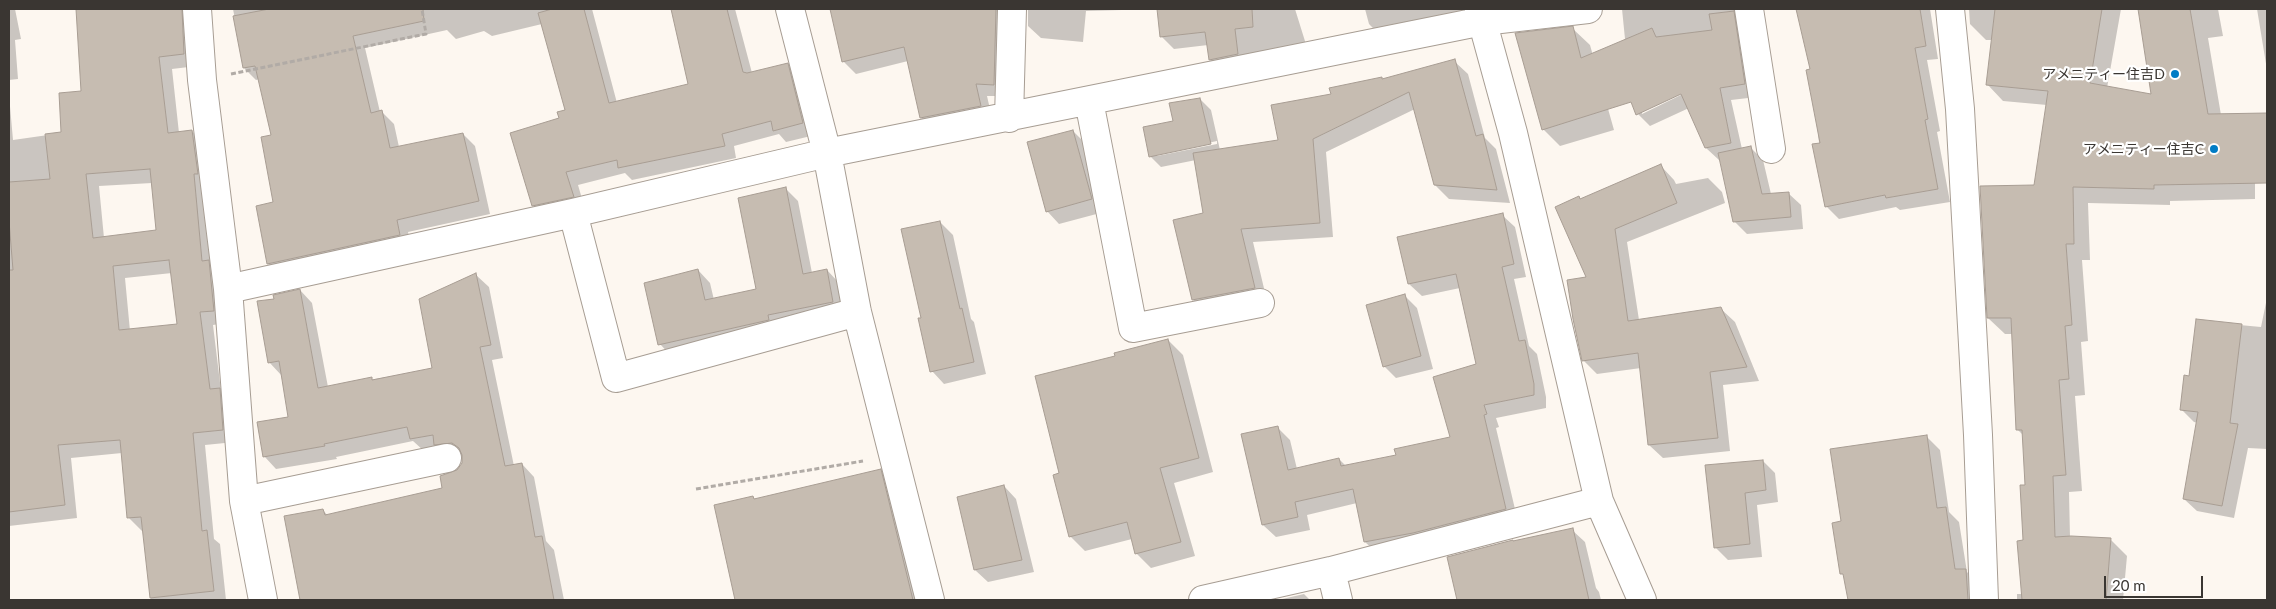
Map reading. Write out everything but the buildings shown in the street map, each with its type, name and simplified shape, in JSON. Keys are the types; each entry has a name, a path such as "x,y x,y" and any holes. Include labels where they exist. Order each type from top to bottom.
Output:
{"street":[{"path":"197,9 202,80 228,289 244,501 262,600"},
{"path":"790,9 827,153 857,312 930,600"},
{"path":"1009,118 1012,9"},
{"path":"228,289 573,213 827,153 1009,118 1481,15 1588,9"},
{"path":"1749,9 1770,149"},
{"path":"1950,9 1960,108 1978,435 1984,600"},
{"path":"1481,15 1513,133 1599,501 1642,600"},
{"path":"1088,101 1134,328 1260,303"},
{"path":"573,213 616,378 857,312"},
{"path":"244,501 447,458"},
{"path":"1204,600 1332,571 1599,501"},
{"path":"1332,571 1338,600"}],"path":[{"path":"202,80 426,34 422,9"},
{"path":"696,489 894,456"}],"place":[{"name":"アメニティー住吉D","path":"2175,74"},
{"name":"アメニティー住吉C","path":"2214,149"}]}
